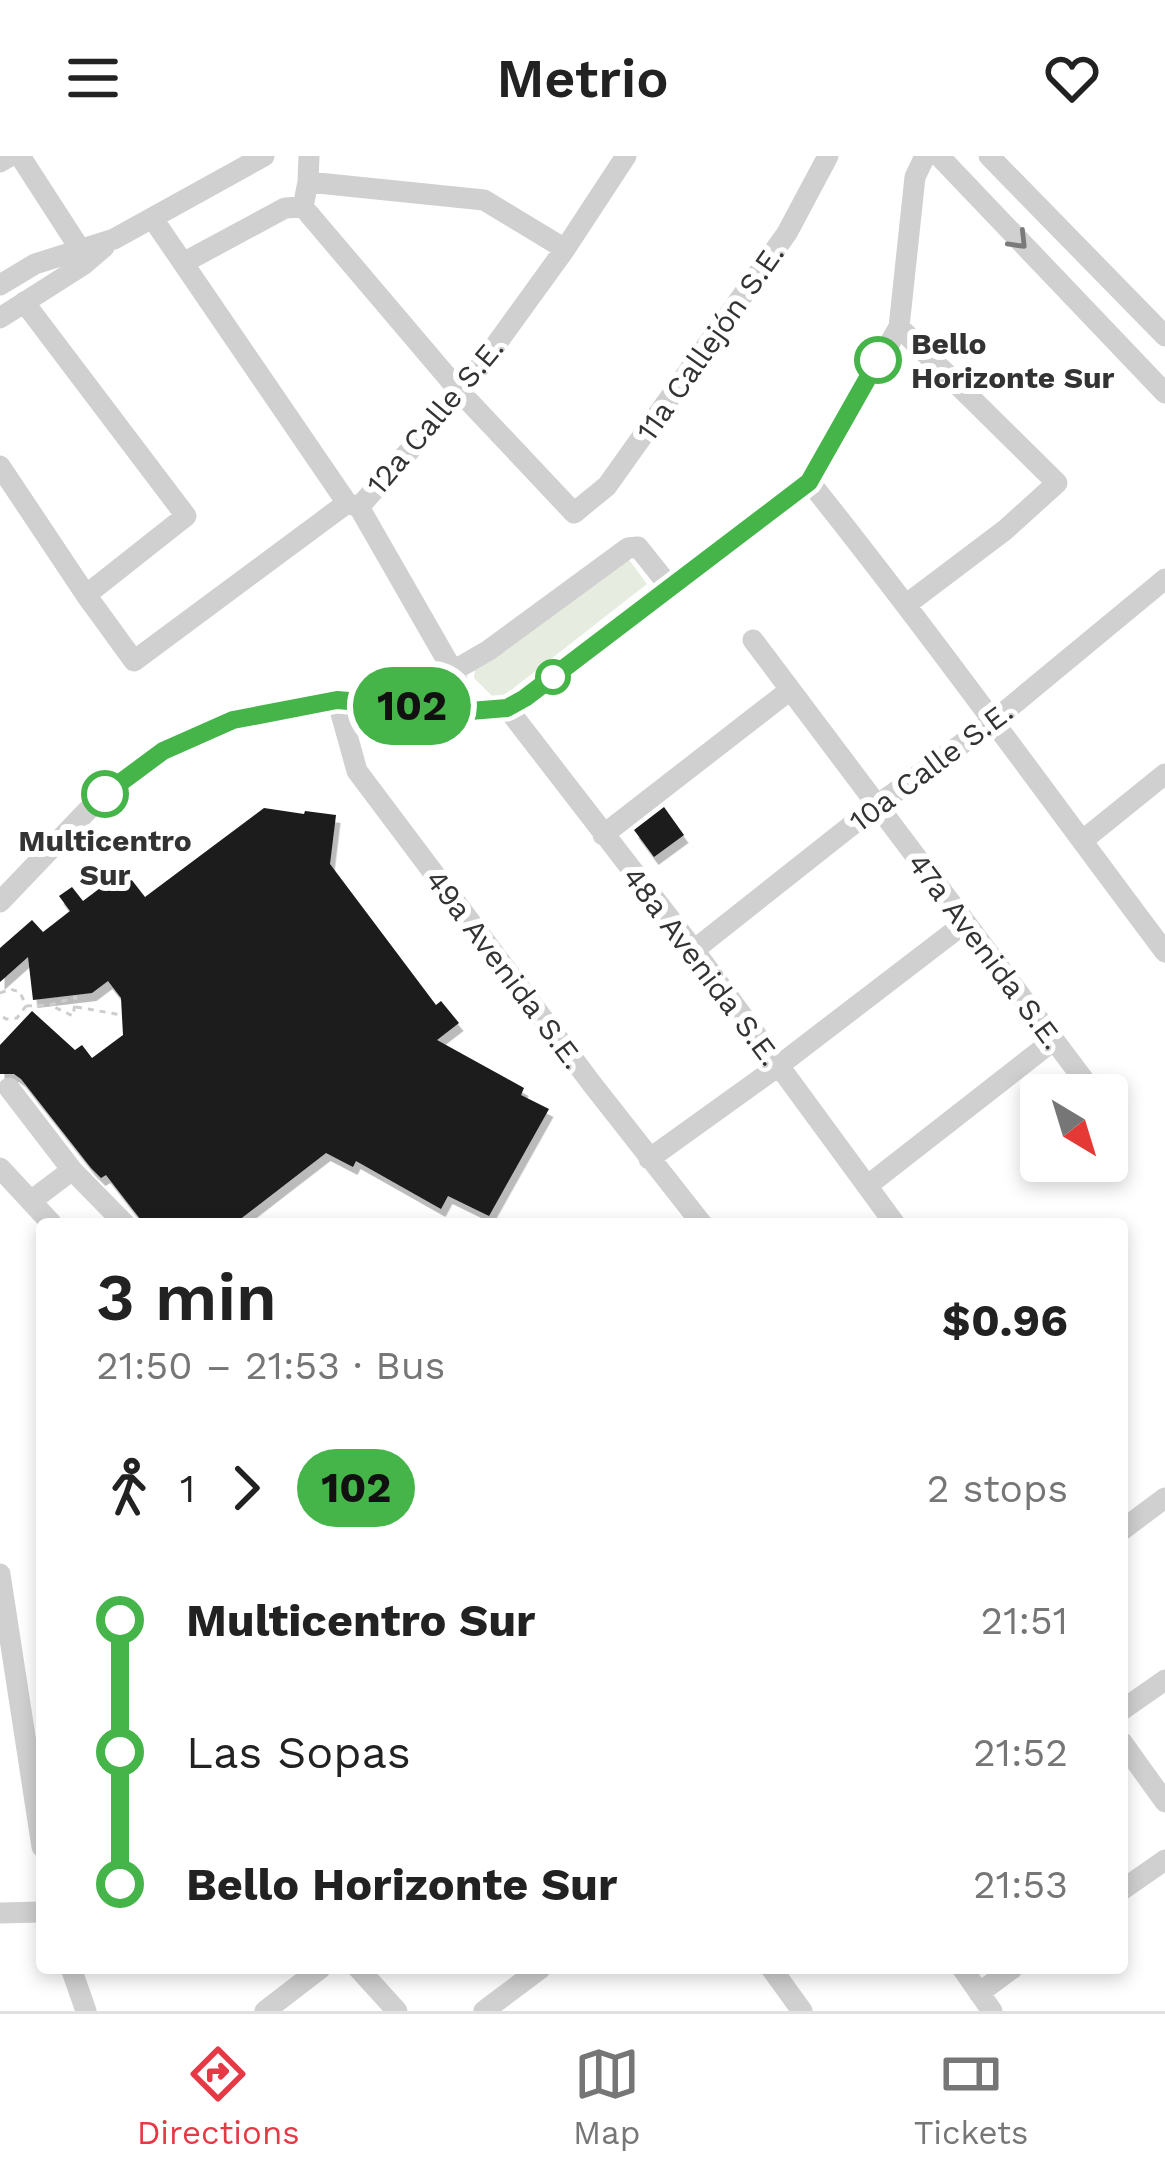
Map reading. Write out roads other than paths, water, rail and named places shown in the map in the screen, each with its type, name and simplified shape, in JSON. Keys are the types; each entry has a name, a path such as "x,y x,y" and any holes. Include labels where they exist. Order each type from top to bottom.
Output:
{"street":[{"path":"0,162 10,156"},
{"path":"20,156 80,249"},
{"path":"0,284 35,263 113,239 264,156"},
{"path":"303,207 309,156"},
{"name":"12a Calle S.E.","path":"86,595 134,661 353,505 461,393 626,156"},
{"name":"11a Callejón S.E.","path":"461,393 574,513 607,486 635,447 787,233 828,156"},
{"path":"0,902 100,798 163,751 233,720 337,700 470,711 507,708 809,482 898,326 915,176 925,156"},
{"path":"939,156 1165,394"},
{"path":"989,156 1165,336"},
{"path":"308,182 484,200 565,248"},
{"path":"183,262 285,208 303,207"},
{"path":"303,207 461,393"},
{"path":"153,219 353,505 453,671 470,711"},
{"path":"0,318 83,265 113,239"},
{"path":"0,466 86,595 186,516 24,302"},
{"path":"898,326 1057,483 1005,530 907,604"},
{"path":"809,482 907,604 1165,952"},
{"path":"453,671 628,548 638,547 670,587"},
{"name":"10a Calle S.E.","path":"694,950 1163,585"},
{"name":"47a Avenida S.E.","path":"753,640 1080,1074"},
{"path":"603,835 790,690"},
{"name":"49a Avenida S.E.","path":"337,700 357,771 697,1218"},
{"name":"48a Avenida S.E.","path":"507,708 694,950 891,1218"},
{"path":"1082,841 1165,774"},
{"path":"649,1159 965,923"},
{"path":"867,1186 1054,1040"},
{"path":"9,1088 72,1170 119,1218"},
{"path":"0,1168 46,1218"},
{"path":"31,1202 72,1170"},
{"path":"1128,1526 1165,1498"},
{"path":"0,1574 36,1806"},
{"path":"1128,1706 1165,1679"},
{"path":"0,1735 26,1738"},
{"path":"1128,1750 1165,1802"},
{"path":"1128,1886 1165,1860"},
{"path":"0,1912 36,1912"},
{"path":"73,1974 86,2011"},
{"path":"265,2011 313,1974"},
{"path":"363,1974 397,2011"},
{"path":"484,2011 533,1974"},
{"path":"775,1974 802,2011"},
{"path":"966,1974 985,2002 1008,1974"}],"place":[{"name":"Bello Horizonte Sur","path":"878,360"},
{"name":"Multicentro Sur","path":"105,794"}]}
